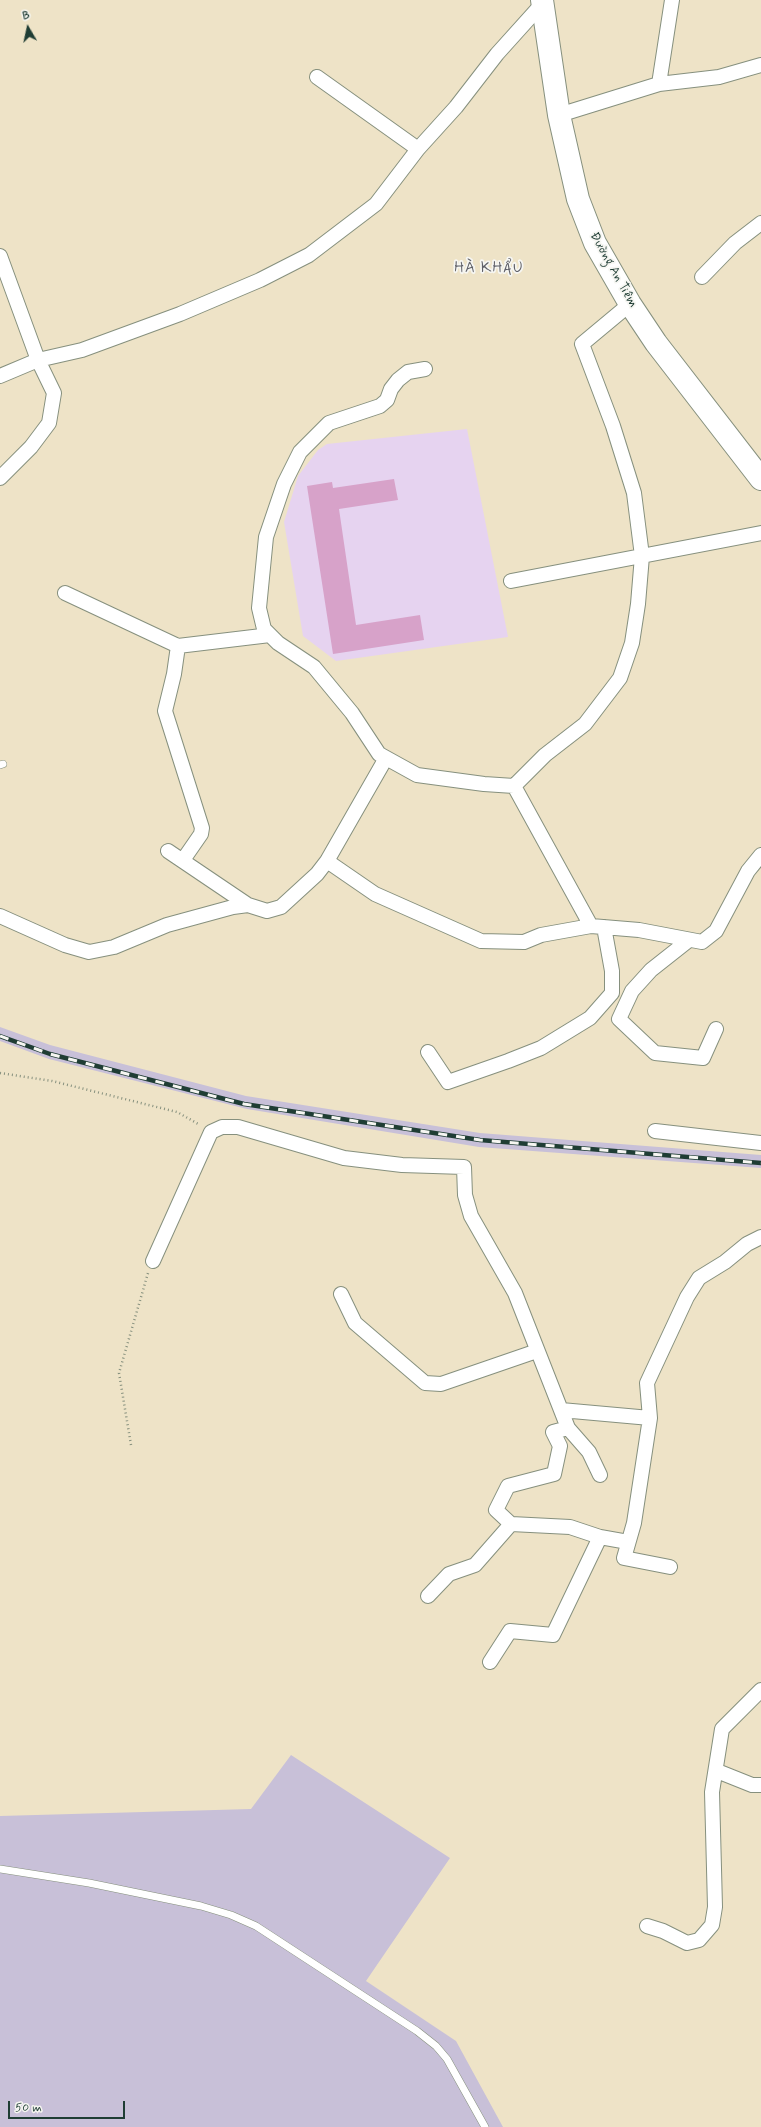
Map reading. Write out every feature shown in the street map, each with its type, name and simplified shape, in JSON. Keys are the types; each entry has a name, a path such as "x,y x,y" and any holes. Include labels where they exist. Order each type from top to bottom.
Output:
{"highway":[{"name":"Đường An Tiêm","path":"542,2 559,114 578,199 595,243 630,304 656,343 761,479"}],"street":[{"path":"659,84 672,0"},
{"path":"0,376 38,360 82,350 173,316 260,280 309,255 376,204 418,149 456,106 497,54 542,2"},
{"path":"559,114 659,84 719,77 761,65"},
{"path":"317,77 418,149"},
{"path":"702,277 735,243 761,223"},
{"path":"0,256 38,360 54,393 50,423 31,447 0,478"},
{"path":"425,369 408,372 398,380 391,389 387,400 380,406 329,423 300,452 284,484 266,537 259,608 264,628 278,643 314,667 352,712 379,754 417,775 484,784 514,786 545,755 585,724 620,678 632,643 638,604 642,556 634,493 613,426 582,344 630,304"},
{"path":"511,581 761,533"},
{"path":"65,593 178,646 270,635"},
{"path":"178,646 166,711 202,828 201,834 183,860"},
{"path":"168,851 248,905 267,911 281,907 316,874 327,861 386,758"},
{"path":"428,1052 448,1082 541,1048 590,1018 612,993 612,971 598,926 514,786"},
{"path":"327,861 375,894 481,941 524,942 541,935 598,926 639,930 702,942 716,930 748,871 761,855"},
{"path":"0,916 65,945 90,952 114,947 167,925 233,907 248,905"},
{"path":"689,940 652,970 632,991 619,1019 654,1053 703,1058 716,1030"},
{"path":"612,984 632,991"},
{"path":"154,1261 211,1132 222,1127 238,1127 344,1158 402,1165 464,1167 465,1195 471,1216 515,1293 568,1428 590,1452 600,1475"},
{"path":"655,1131 761,1143"},
{"path":"670,1567 624,1558 634,1523 650,1418 647,1383 687,1297 700,1278 725,1262 747,1244 761,1237"},
{"path":"340,1294 355,1324 425,1383 441,1384 538,1351"},
{"path":"561,1410 650,1418"},
{"path":"568,1428 553,1432 560,1446 554,1474 508,1486 496,1510 511,1524 570,1527 600,1537 628,1542"},
{"path":"428,1596 449,1574 475,1565 511,1524"},
{"path":"490,1662 510,1631 553,1635 600,1537"},
{"path":"647,1926 663,1931 686,1943 699,1940 712,1925 715,1907 712,1792 717,1771 722,1729 761,1690"},
{"path":"717,1771 752,1785 761,1785"}],"lane":[{"path":"0,1869 90,1883 201,1906 231,1915 256,1926 417,2031 436,2046 447,2059 485,2127"}],"path":[{"path":"0,1073 52,1081 177,1112 211,1132"},
{"path":"131,1446 119,1373 146,1278 154,1261"}],"shaded area":[{"path":"467,429 508,637 336,661 303,636 284,522 298,476 318,450 327,444"},
{"path":"0,1027 50,1045 246,1096 480,1133 761,1155 761,1168 479,1147 247,1109 49,1059 0,1041"},
{"path":"291,1755 450,1858 366,1981 456,2041 503,2127 0,2127 0,1816 251,1809"}],"building":[{"path":"394,479 398,500 339,509 356,625 420,615 424,640 333,654 307,486 332,482 333,488"}],"railway":[{"path":"0,1036 50,1054 244,1104 480,1140 761,1163"}],"district":[{"name":"HÀ KHẨU","path":"489,269"}]}
